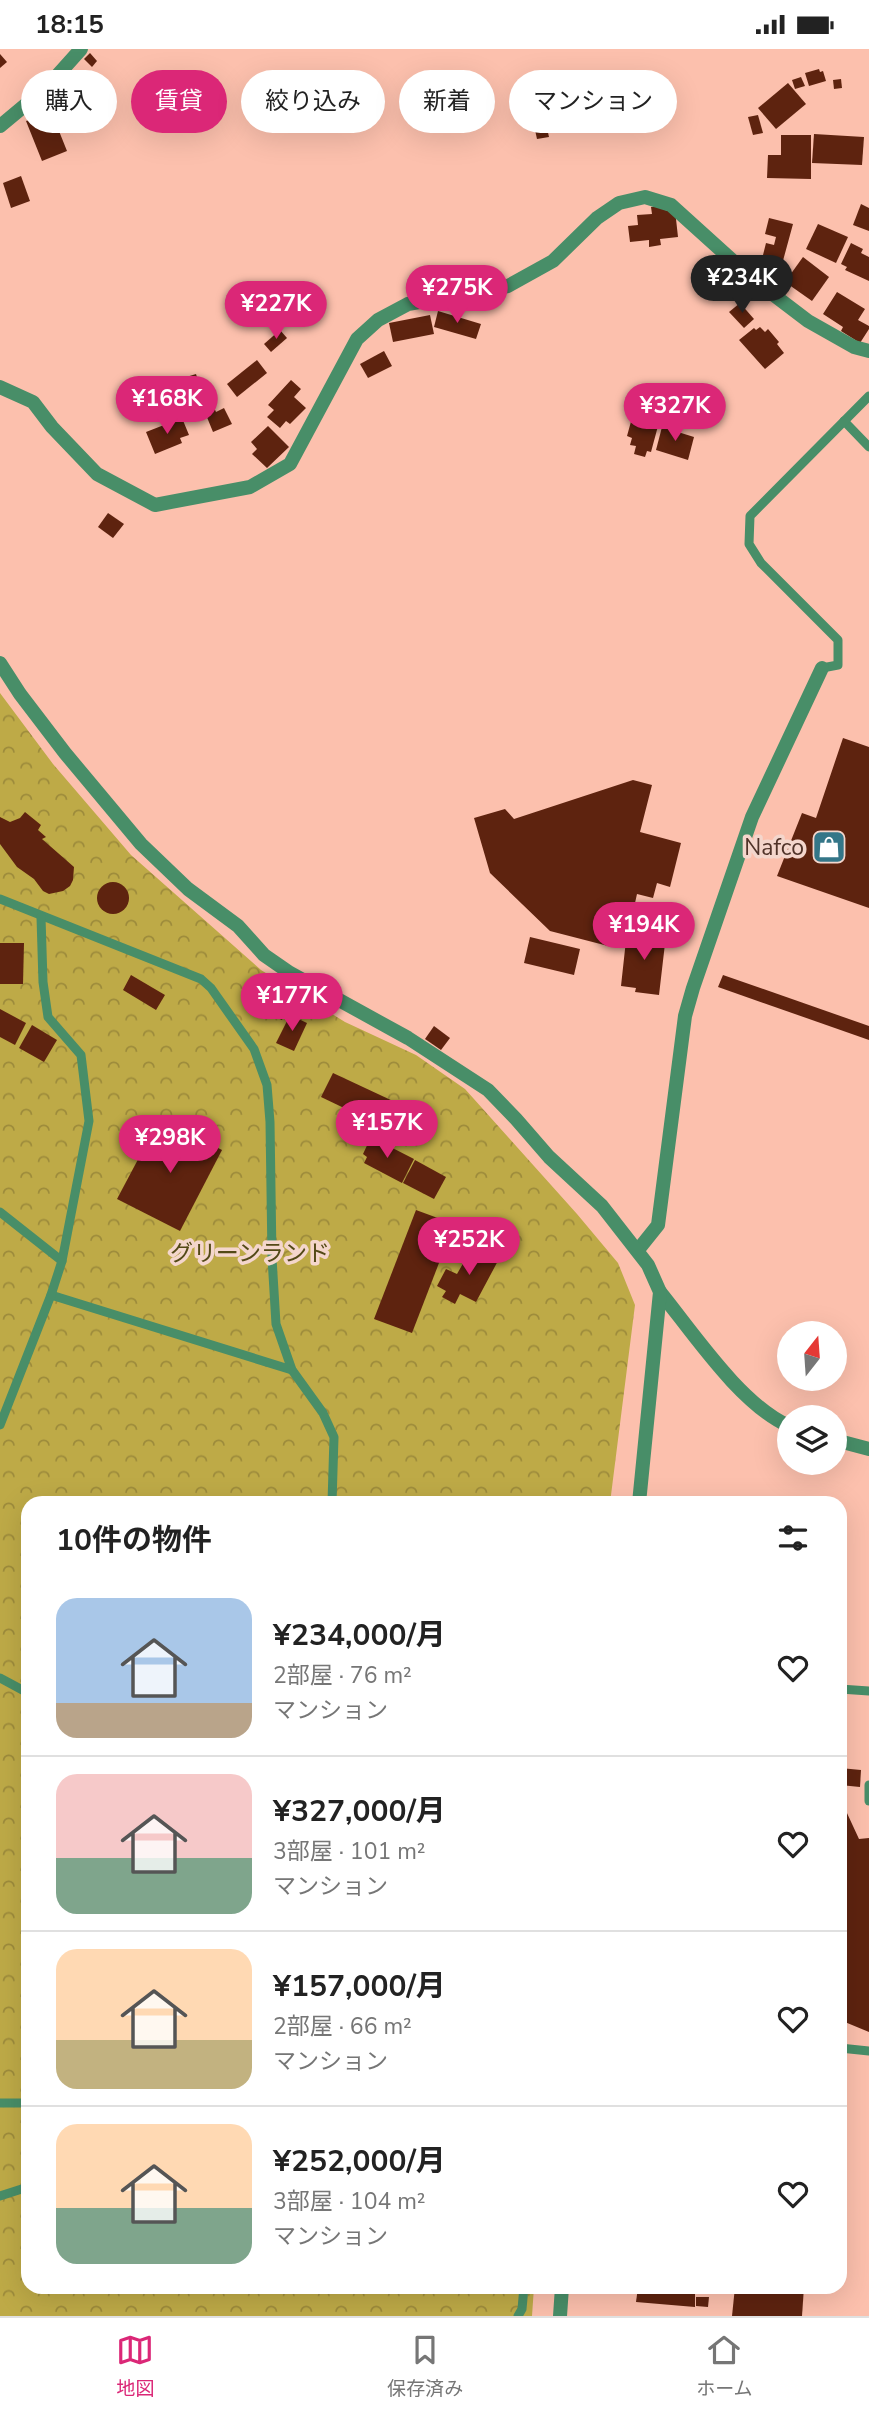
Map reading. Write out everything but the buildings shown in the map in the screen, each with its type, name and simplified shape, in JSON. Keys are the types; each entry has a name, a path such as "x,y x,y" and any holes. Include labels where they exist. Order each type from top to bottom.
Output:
{"street":[{"path":"0,126 47,87 81,49"},
{"path":"0,387 33,402 52,427 97,474 155,505 250,487 290,464 357,339 378,320 408,304 508,286 553,261 597,218 618,202 645,197 671,205 754,281 808,321 854,347 869,351"},
{"path":"0,663 20,694 97,792 141,844 188,889 238,926 264,955 290,973 408,1038 488,1090 549,1157 601,1206 638,1250 655,1277 660,1292 749,1399 777,1421"},
{"path":"638,1250 658,1225 685,1016 690,998 752,817 822,668"},
{"path":"640,1496 660,1292"},
{"path":"847,1443 869,1449"},
{"path":"561,2316 562,2294"}],"lane":[{"path":"822,668 838,665 838,640 761,563 749,544 750,516 869,397"},
{"path":"844,421 869,447"},
{"path":"0,899 201,979 211,988 254,1049 267,1085 271,1122 272,1258 276,1324 292,1370 323,1413 334,1437 332,1496"},
{"path":"0,1425 62,1261 89,1121 81,1055 48,1017 43,982 41,917"},
{"path":"0,1212 62,1261"},
{"path":"51,1295 292,1370"},
{"path":"0,1678 21,1689"},
{"path":"847,1689 869,1691"},
{"path":"869,1786 869,1801"},
{"path":"847,2049 869,2051"},
{"path":"0,2103 21,2103"},
{"path":"0,2196 21,2189"},
{"path":"519,2316 523,2294"}],"green space":[{"name":"グリーンランド","path":"0,693 53,764 131,855 261,970 345,1022 416,1055 465,1089 618,1263 635,1305 611,1496 21,1496 21,2294 534,2294 532,2316 0,2316"}],"place":[{"name":"Nafco","path":"829,847"}]}
